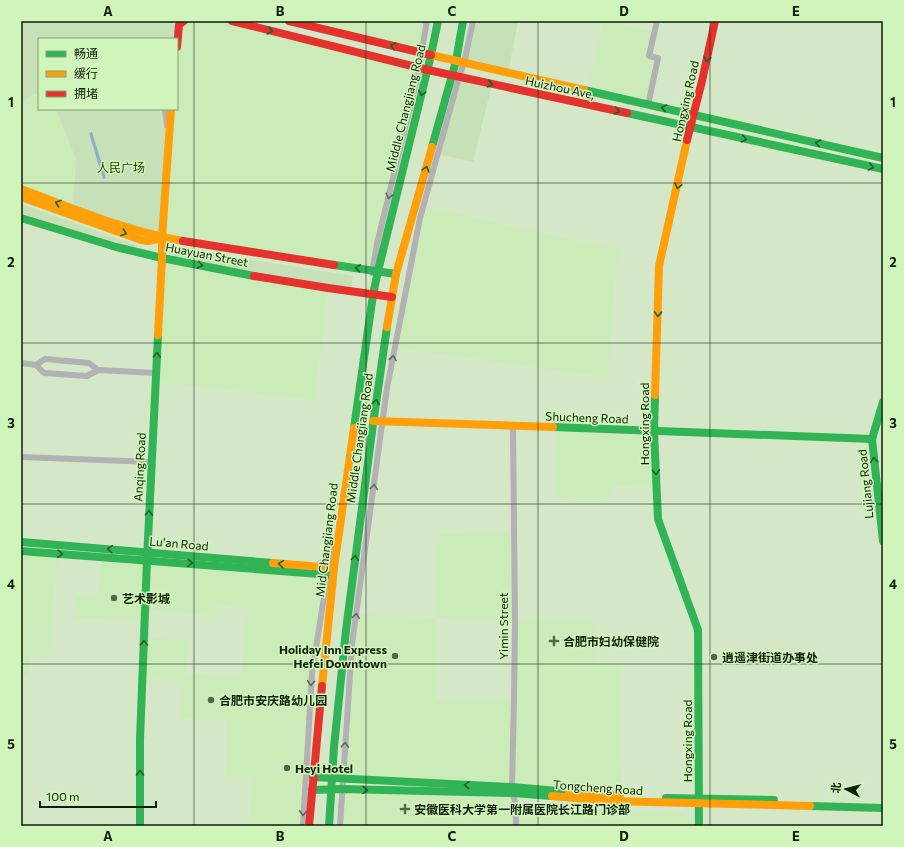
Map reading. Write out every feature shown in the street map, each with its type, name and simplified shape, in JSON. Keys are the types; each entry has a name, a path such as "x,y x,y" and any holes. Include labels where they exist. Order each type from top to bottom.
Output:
{"main road":[{"name":"Huizhou Ave,","path":"232,21 424,69 883,170"},
{"name":"Huizhou Ave,","path":"289,21 460,62 883,158"},
{"name":"Middle Changjiang Road","path":"371,294 375,271 424,69 431,55 438,21"},
{"path":"460,62 463,21"},
{"name":"Hongxing Road","path":"699,826 698,630 658,519 654,431 659,266 715,21"},
{"path":"178,41 182,23"},
{"name":"Middle Changjiang Road","path":"328,826 331,778 347,614 373,421 396,274 460,62"},
{"name":"Anqing Road","path":"140,826 140,731 147,556 162,238 171,110"},
{"name":"Huayuan Street","path":"21,189 96,217 162,238 396,274"},
{"name":"Huayuan Street","path":"21,197 141,240 148,241 162,238"},
{"name":"Huayuan Street","path":"21,218 116,247 162,258 392,298"},
{"name":"Mid Changjiang Road","path":"312,790 331,571 371,294"},
{"name":"Lujiang Road","path":"883,402 872,439 883,541"},
{"name":"Shucheng Road","path":"373,421 872,439"},
{"name":"Lu'an Road","path":"21,542 147,556 331,571"},
{"name":"Lu'an Road","path":"21,551 147,556"},
{"name":"Tongcheng Road","path":"312,777 623,797 883,808"},
{"path":"309,826 312,790"},
{"name":"Tongcheng Road","path":"312,790 513,790"},
{"name":"Tongcheng Road","path":"699,801 883,803"}],"street":[{"path":"424,69 422,53 427,21"},
{"path":"460,62 473,21"},
{"path":"648,105 658,58 649,56 657,21"},
{"path":"340,826 352,644 387,388 420,218 456,76"},
{"path":"165,110 169,135"},
{"path":"36,365 45,359 88,363 98,370"},
{"path":"21,363 36,365 44,373 51,374 87,376 98,370 156,373"},
{"name":"Yimin Street","path":"513,426 515,620 513,790 516,808 516,826"},
{"path":"21,457 152,462"},
{"path":"303,826 312,673 331,571"}],"shaded area":[{"path":"184,21 232,21 419,68 373,270 162,238 171,110 178,110 178,43"},
{"path":"289,21 427,21 422,53"},
{"path":"603,21 655,32 649,56 658,58 648,105 588,91"},
{"path":"33,94 38,94 38,110 56,110 76,159 73,208 21,189 21,106 25,100"},
{"path":"423,206 618,250 607,377 395,348"},
{"path":"162,258 328,288 315,400 156,382"},
{"path":"557,428 654,431 657,484 612,487 608,501 558,498"},
{"path":"514,532 515,620 592,620 596,662 620,663 620,733 623,797 343,778 356,614 436,618 437,550 441,534","holes":["436,618 514,621 514,700 437,700"]},
{"path":"21,551 58,554 48,658 30,656 28,677 21,676"},
{"path":"103,557 327,574 312,673 303,826 248,826 252,777 225,776 226,721 181,718 184,681 142,678 144,637 187,641 185,673 241,677 248,609 218,605 216,616 145,609 144,621 74,617 76,595 97,596"},
{"name":"安徽医科大学第一附属医院长江路门诊部","path":"342,789 513,793 516,826 340,826"},
{"path":"518,809 682,813 693,826 518,826"}],"green space":[{"path":"21,21 179,21 177,38 38,38 38,94 33,94 25,100 21,106"},
{"path":"473,21 518,21 508,73 464,63"},
{"path":"459,77 492,84 473,162 437,154"},
{"name":"人民广场","path":"56,110 171,110 162,238 73,208 76,159"},
{"path":"21,204 135,245 138,248 132,253 21,213"},
{"path":"177,248 353,276 351,288 175,258 172,254 173,250"}],"water":[{"path":"92,132 106,178 103,179 89,133"}],"traffic: fast":[{"path":"354,428 373,295 438,21"},
{"path":"432,147 456,61 463,21"},
{"path":"584,90 883,158"},
{"path":"627,113 883,169"},
{"path":"21,218 116,247 162,258 254,276"},
{"path":"334,265 396,274"},
{"path":"329,826 334,747 346,630 387,327"},
{"path":"140,826 140,739 158,335"},
{"path":"655,395 654,431 658,519 698,630 699,826"},
{"path":"883,402 872,439 883,541"},
{"path":"553,427 872,439"},
{"path":"21,542 273,563"},
{"path":"21,551 333,575"},
{"path":"313,777 512,787 569,792"},
{"path":"312,790 342,789 513,793 552,796"},
{"path":"666,798 774,800"},
{"path":"810,806 883,808"}],"traffic: slow":[{"path":"431,55 584,90"},
{"path":"158,335 162,238 171,110"},
{"path":"655,395 659,266 687,140"},
{"path":"387,327 396,274 432,147"},
{"path":"21,189 121,226 183,241"},
{"path":"21,197 141,240 148,241 162,238"},
{"path":"373,421 553,427"},
{"path":"322,686 334,568 354,428"},
{"path":"273,563 334,568"},
{"path":"569,792 620,796"},
{"path":"552,796 608,801 810,806"}],"traffic: jam":[{"path":"178,38 179,25 184,21"},
{"path":"232,21 428,70"},
{"path":"289,21 431,55"},
{"path":"687,140 715,21"},
{"path":"428,70 627,113"},
{"path":"183,241 334,265"},
{"path":"254,276 392,297"},
{"path":"309,826 322,686"}],"place":[{"name":"艺术影城","path":"114,598"},
{"name":"合肥市妇幼保健院","path":"554,641"},
{"name":"Holiday Inn Express Hefei Downtown","path":"395,656"},
{"name":"逍遥津街道办事处","path":"714,657"},
{"name":"合肥市安庆路幼儿园","path":"211,700"},
{"name":"Heyi Hotel","path":"287,768"},
{"name":"安徽医科大学第一附属医院长江路门诊部","path":"405,809"}]}
